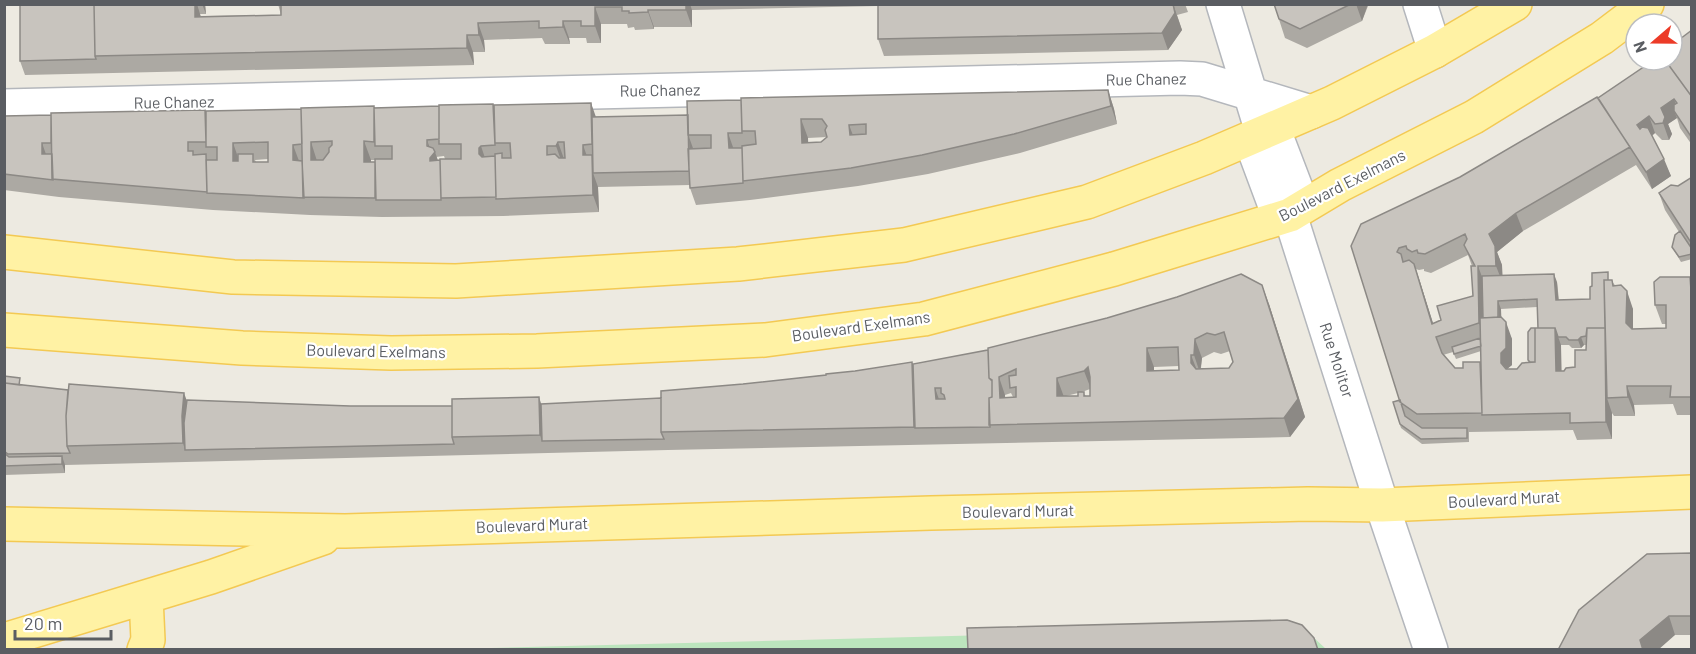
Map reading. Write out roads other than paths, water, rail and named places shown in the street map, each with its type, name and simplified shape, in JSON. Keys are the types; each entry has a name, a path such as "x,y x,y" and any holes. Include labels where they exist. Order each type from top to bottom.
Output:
{"main road":[{"path":"4,252 233,277 456,281 738,264 904,245 1087,202 1204,158 1332,103 1435,51 1515,4"},
{"name":"Boulevard Exelmans","path":"4,330 242,348 391,353 537,351 765,340 924,319 1114,269 1290,215 1340,185 1474,117 1602,38 1647,4"},
{"name":"Boulevard Murat","path":"4,524 345,531 931,513 1308,504 1382,505 1692,492"},
{"name":"Boulevard Murat","path":"4,639 211,578 345,531"},
{"path":"144,650 148,640 146,597"}],"street":[{"name":"Rue Molitor","path":"1223,4 1262,132 1278,141 1299,196 1290,215 1382,505 1431,650"},
{"path":"1420,4 1435,51"},
{"name":"Rue Chanez","path":"4,106 1180,78 1202,79 1311,112"}]}
